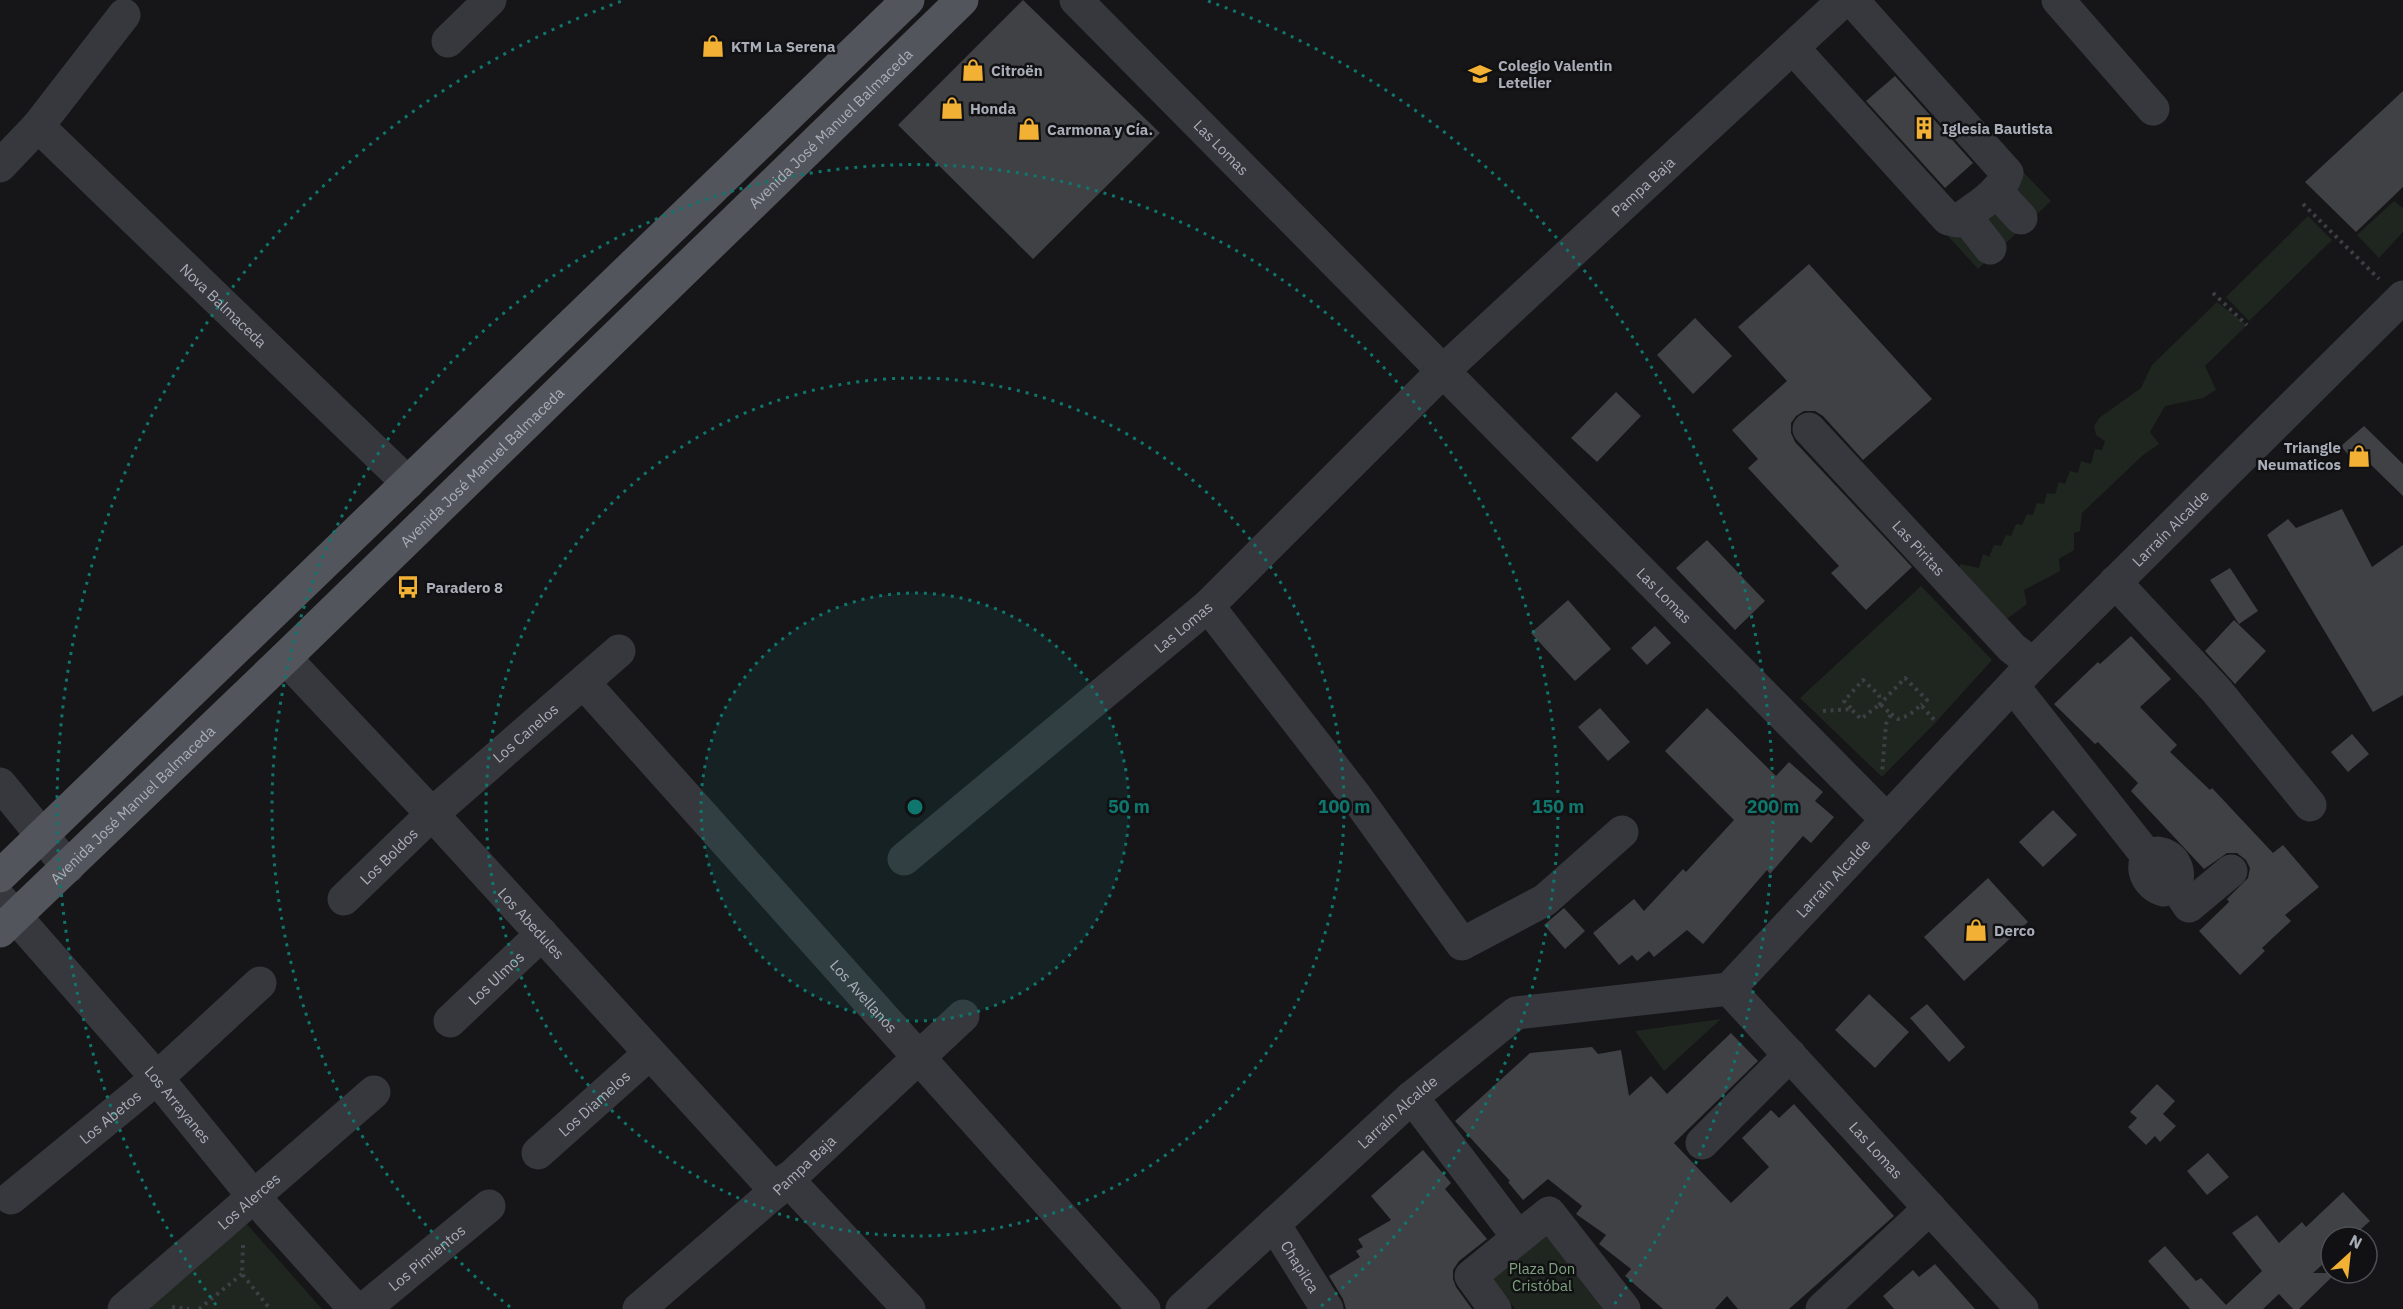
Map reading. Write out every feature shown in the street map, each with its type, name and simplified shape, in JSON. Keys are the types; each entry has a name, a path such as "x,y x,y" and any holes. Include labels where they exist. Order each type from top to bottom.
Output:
{"main road":[{"path":"0,876 908,0"},
{"name":"Avenida José Manuel Balmaceda","path":"5,915 68,867 962,0"}],"street":[{"path":"448,41 490,0"},
{"name":"Las Lomas","path":"1076,0 1887,820"},
{"name":"Pampa Baja","path":"1442,372 1844,0"},
{"path":"1793,48 1948,219 1957,221 1996,191 2007,173 1852,0"},
{"path":"2058,0 2153,109"},
{"path":"0,166 38,126 124,15"},
{"name":"Nova Balmaceda","path":"38,126 408,483"},
{"path":"1996,191 2021,219"},
{"path":"1965,216 1990,248"},
{"name":"Larraín Alcalde","path":"1182,1309 1412,1097 1516,1013 1729,989 2023,675 2402,300"},
{"name":"Las Lomas","path":"904,859 1208,606 1442,372"},
{"name":"Las Piritas","path":"1809,429 2012,648 2023,675 2148,857 2144,867 2145,873 2153,885 2164,890 2175,885 2189,906 2230,871"},
{"path":"2115,582 2216,690 2310,805"},
{"path":"1208,606 1354,794 1462,944 1545,900 1622,832"},
{"name":"Los Canelos","path":"432,814 619,651"},
{"name":"Los Abedules","path":"285,658 432,814 649,1054 909,1309"},
{"name":"Los Avellanos","path":"584,683 1144,1309"},
{"path":"0,784 68,867"},
{"name":"Los Boldos","path":"344,899 432,814"},
{"name":"Los Arrayanes","path":"5,915 156,1078 254,1197 355,1309"},
{"name":"Los Ulmos","path":"450,1022 542,934"},
{"name":"Los Abetos","path":"11,1198 156,1078 260,983"},
{"name":"Las Lomas","path":"1729,989 2022,1309"},
{"name":"Pampa Baja","path":"639,1309 781,1185 963,1016"},
{"name":"Los Diamelos","path":"538,1153 649,1054"},
{"path":"1701,1143 1790,1055"},
{"name":"Los Alerces","path":"124,1309 374,1092"},
{"path":"1412,1097 1518,1237"},
{"name":"Los Pimientos","path":"364,1309 489,1206"},
{"path":"1822,1309 1930,1208"},
{"path":"1495,1309 1471,1276 1549,1213 1624,1309"},
{"name":"Chapilca","path":"1274,1224 1327,1309"}],"path":[{"path":"2302,204 2402,300"},
{"path":"2213,293 2247,325"},
{"path":"1921,705 1898,719 1881,704 1879,695 1863,680 1844,701 1861,719 1881,704 1905,678 1927,700 1921,705"},
{"path":"1921,705 1957,745"},
{"path":"1781,714 1851,709"},
{"path":"1887,820 1883,767 1886,724 1891,714"},
{"path":"243,1242 242,1274 270,1309"},
{"path":"199,1309 242,1274"}],"green space":[{"path":"2009,157 2051,201 1978,269 1937,224"},
{"path":"2394,201 2403,208 2403,232 2379,258 2357,235"},
{"path":"2308,216 2332,240 2249,321 2226,297"},
{"path":"2217,302 2247,325 2205,366 2216,390 2203,398 2165,406 2150,432 2159,444 2142,456 2082,513 2080,531 2074,533 2074,550 2059,559 2060,571 2024,590 2027,604 2004,621 1960,578 1960,564 1979,568 1983,554 1989,557 1994,545 2001,546 2006,535 2011,536 2016,524 2022,525 2027,514 2033,515 2037,503 2044,504 2047,493 2055,494 2059,482 2065,484 2070,471 2078,473 2081,461 2091,464 2095,449 2102,450 2105,441 2096,435 2094,426 2099,418 2141,388 2152,365"},
{"path":"1921,586 1992,660 1882,777 1800,698"},
{"path":"1721,1019 1664,1071 1635,1031"},
{"path":"244,1221 322,1309 151,1309 147,1305"},
{"name":"Plaza Don Cristóbal","path":"1550,1231 1608,1309 1515,1309 1490,1275"}],"building":[{"name":"Carmona y Cía.","path":"1023,0 1160,133 1033,259 898,125"},
{"name":"Iglesia Bautista","path":"1895,76 1973,163 1945,188 1866,101"},
{"path":"2403,91 2403,187 2356,232 2305,182"},
{"path":"1809,264 1932,399 1863,460 1823,416 1815,411 1804,411 1791,423 1791,433 1795,442 1912,567 1866,610 1831,573 1839,566 1748,468 1758,459 1732,430 1787,381 1738,327"},
{"path":"1695,318 1732,356 1693,394 1657,355"},
{"path":"1616,392 1641,416 1597,462 1571,438"},
{"path":"2364,426 2403,464 2403,496 2365,459 2358,467 2341,446"},
{"path":"2342,509 2372,567 2403,545 2403,695 2373,712 2267,535 2288,519 2296,528"},
{"path":"1707,540 1765,601 1735,630 1676,568"},
{"path":"2230,568 2258,611 2239,624 2210,580"},
{"path":"1568,600 1611,649 1575,681 1531,633"},
{"path":"2234,620 2266,651 2235,684 2205,651"},
{"path":"1655,626 1671,643 1647,665 1631,648"},
{"path":"2131,636 2171,679 2140,707 2177,745 2170,752 2210,790 2212,788 2273,853 2283,845 2319,887 2285,915 2291,921 2262,948 2265,951 2240,975 2199,931 2229,902 2227,899 2248,878 2250,868 2246,860 2237,853 2227,853 2204,869 2131,791 2138,783 2098,742 2095,744 2054,704 2098,662 2100,664"},
{"path":"1600,708 1630,742 1608,761 1578,727"},
{"path":"1707,708 1776,776 1789,762 1823,792 1815,801 1834,817 1811,843 1803,836 1770,874 1767,870 1703,944 1687,930 1654,957 1649,951 1637,961 1632,955 1619,965 1593,933 1634,899 1644,911 1683,869 1686,872 1734,820 1665,751"},
{"path":"2352,734 2369,754 2348,772 2331,752"},
{"path":"2053,810 2077,835 2043,867 2019,842"},
{"name":"Derco","path":"1988,878 2028,922 1964,981 1924,937"},
{"path":"1564,908 1585,931 1565,949 1544,925"},
{"path":"1869,994 1909,1032 1875,1068 1835,1030"},
{"path":"1927,1004 1965,1047 1949,1062 1910,1018"},
{"path":"1731,1033 1758,1061 1674,1143 1731,1203 1769,1167 1742,1138 1771,1110 1779,1118 1794,1104 1894,1216 1789,1309 1738,1309 1727,1296 1715,1309 1663,1309 1625,1276 1631,1269 1599,1244 1606,1235 1576,1214 1582,1206 1548,1179 1523,1200 1508,1182 1510,1181 1455,1121 1530,1053 1592,1047 1598,1054 1621,1050 1629,1096 1651,1076 1667,1094"},
{"path":"2157,1084 2175,1101 2163,1114 2176,1126 2160,1142 2155,1136 2146,1145 2128,1127 2137,1118 2130,1112"},
{"path":"1423,1150 1451,1183 1445,1189 1487,1239 1459,1261 1453,1270 1456,1287 1472,1309 1346,1309 1343,1299 1329,1276 1360,1257 1356,1251 1363,1247 1358,1239 1391,1220 1371,1196"},
{"path":"2208,1153 2229,1177 2207,1195 2187,1171"},
{"path":"2343,1192 2370,1221 2366,1225 2319,1225 2319,1268 2313,1273 2319,1273 2319,1285 2324,1285 2299,1309 2293,1309 2279,1294 2263,1309 2190,1309 2148,1261 2165,1246 2196,1281 2201,1278 2226,1305 2262,1271 2232,1233 2257,1215 2279,1243 2302,1222 2306,1227"},
{"path":"1935,1264 1975,1309 1894,1309 1883,1296 1913,1270 1919,1277"}],"place":[{"name":"KTM La Serena","path":"713,46"},
{"name":"Citroën","path":"973,70"},
{"name":"Colegio Valentin Letelier","path":"1480,74"},
{"name":"Honda","path":"952,108"},
{"name":"Iglesia Bautista","path":"1924,128"},
{"name":"Carmona y Cía.","path":"1029,129"},
{"name":"Triangle Neumaticos","path":"2359,456"},
{"name":"Paradero 8","path":"408,587"},
{"name":"Derco","path":"1976,930"}]}
